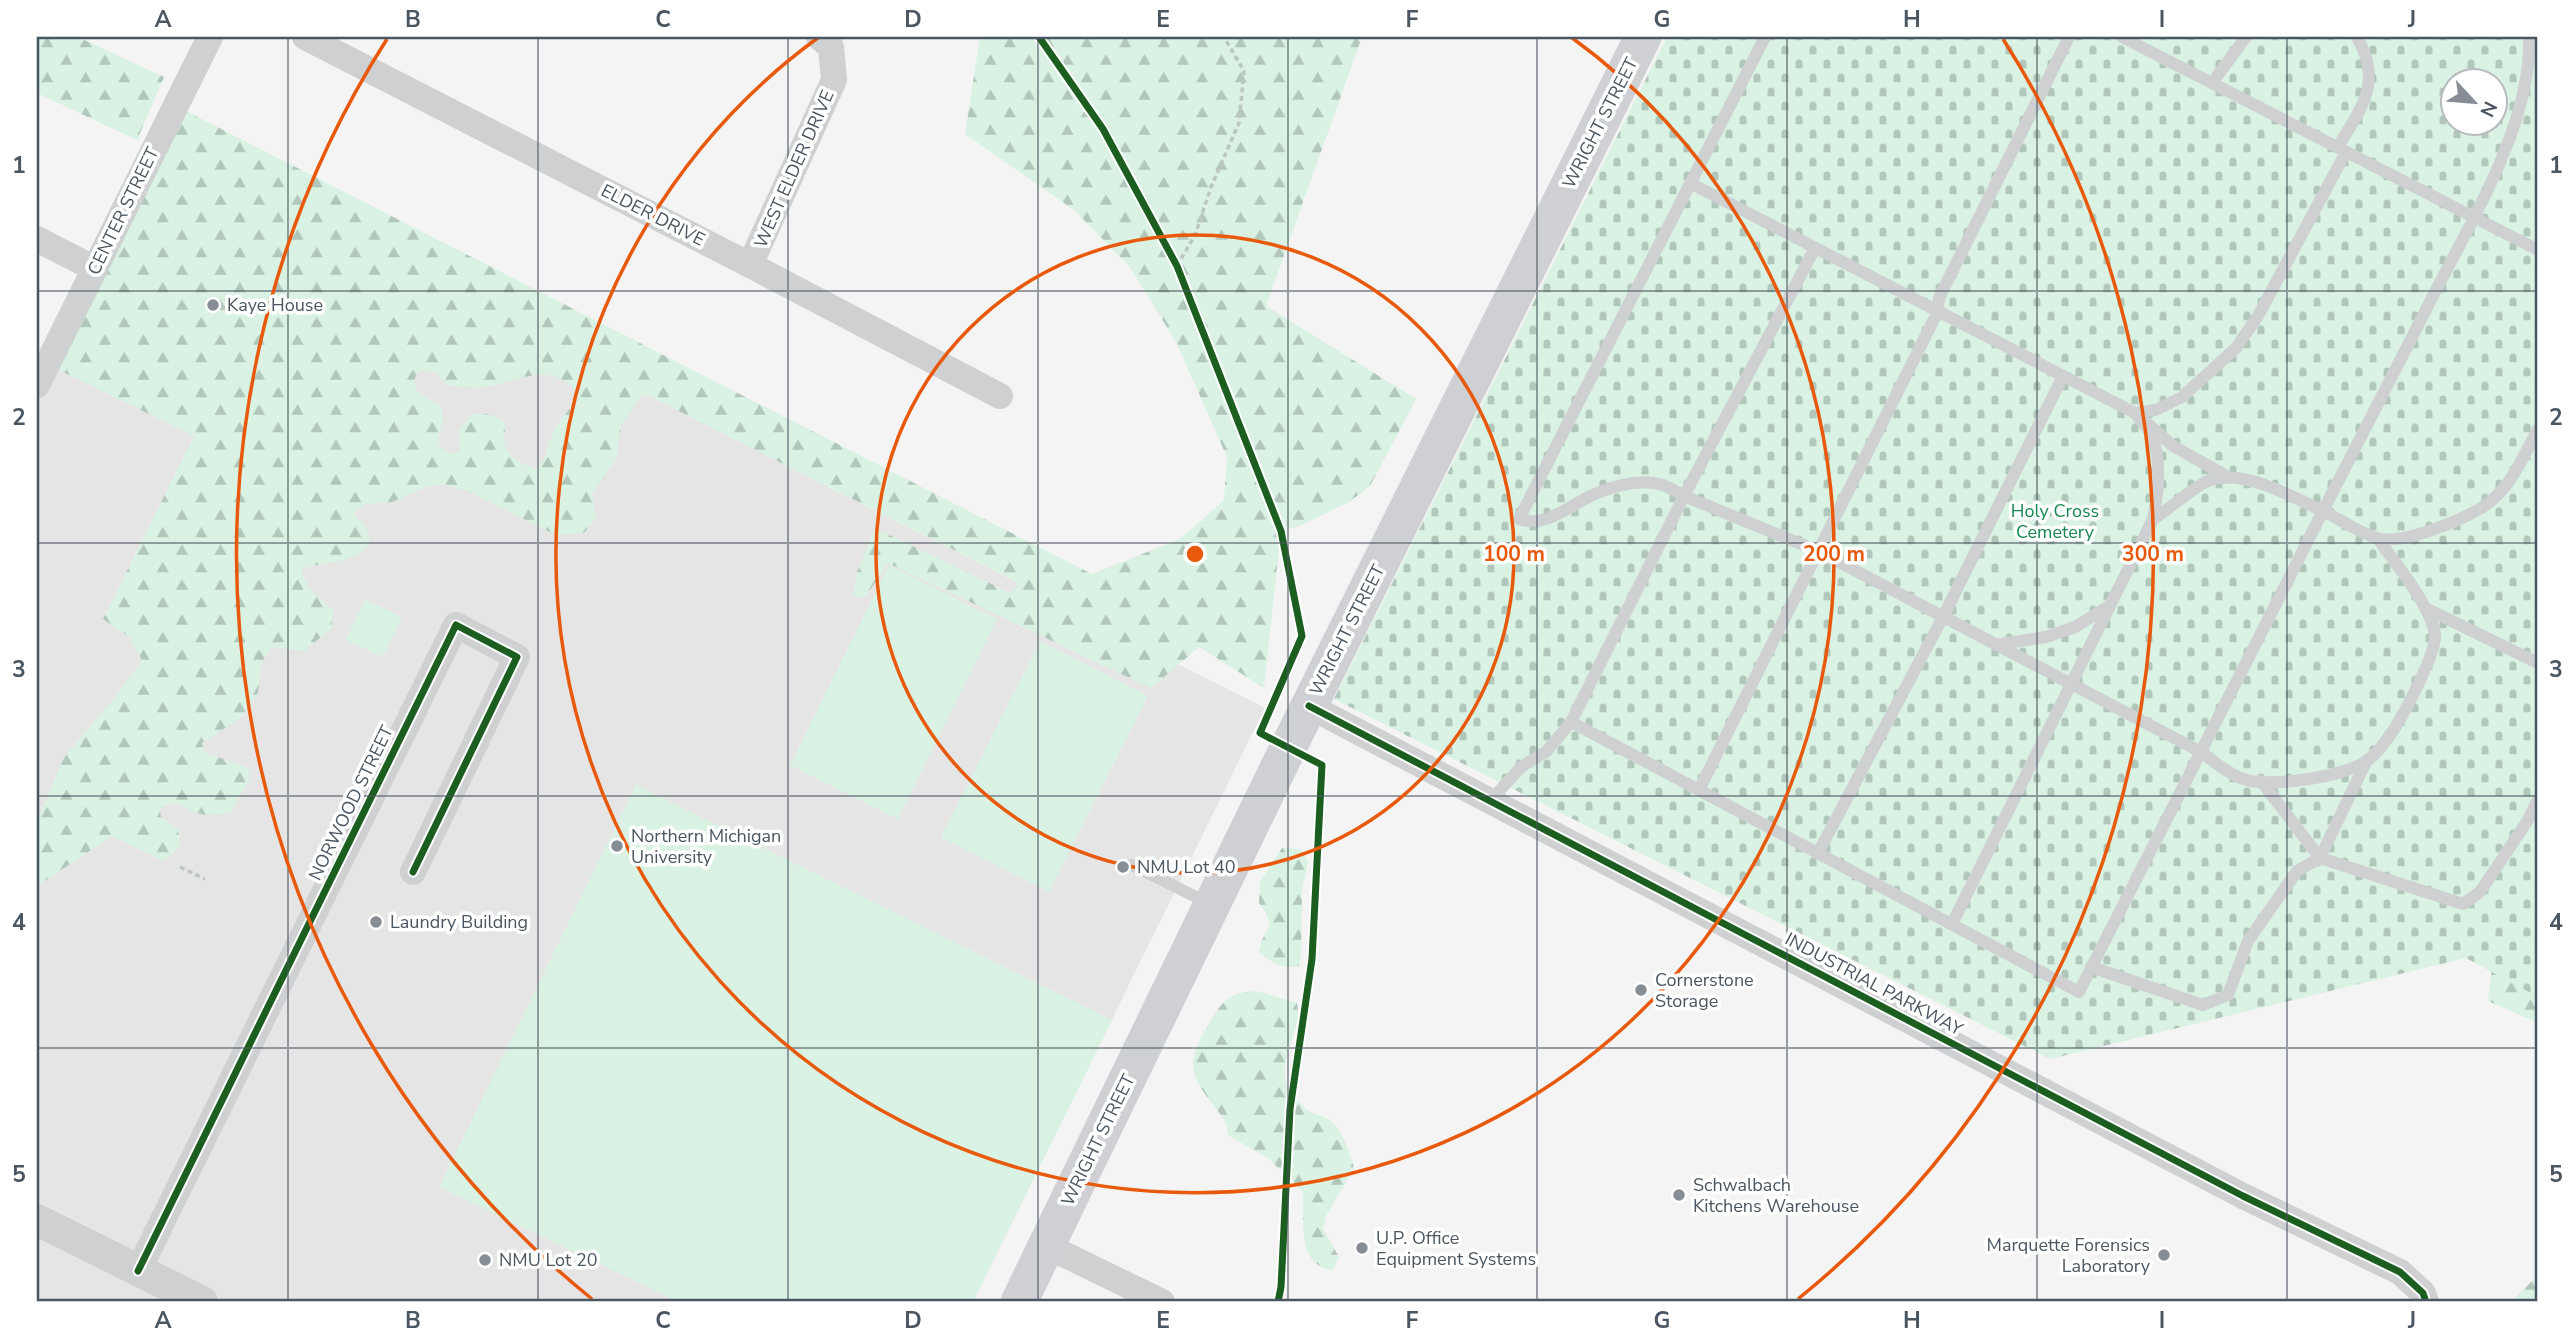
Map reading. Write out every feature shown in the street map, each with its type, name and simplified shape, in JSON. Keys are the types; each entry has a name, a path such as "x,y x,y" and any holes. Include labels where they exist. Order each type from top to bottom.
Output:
{"main road":[{"name":"WRIGHT STREET","path":"1019,1302 1309,706 1643,37"}],"street":[{"name":"CENTER STREET","path":"37,385 210,37"},
{"name":"ELDER DRIVE","path":"305,37 1000,396"},
{"name":"WEST ELDER DRIVE","path":"750,265 834,80 831,47 819,37"},
{"path":"37,239 95,269"},
{"name":"NORWOOD STREET","path":"138,1272 456,625 517,657 413,873"},
{"name":"INDUSTRIAL PARKWAY","path":"1309,706 2231,1189 2400,1272 2424,1297"},
{"path":"37,1220 202,1302"},
{"path":"1047,1246 1162,1302"}],"lane":[{"path":"1765,37 1519,519 1530,523 1559,514 1595,494 1631,482 1660,484 1818,551 2201,752 2242,779 2279,782 2332,776 2366,762"},
{"path":"1699,790 1938,312 1939,298 2069,37"},
{"path":"2122,37 2538,250"},
{"path":"2212,83 2246,37"},
{"path":"2134,412 2156,410 2182,397 2236,348 2258,316 2342,149 2366,95 2370,74 2367,55 2357,37"},
{"path":"1571,722 2079,992 2473,216 2514,128 2530,61 2529,37"},
{"path":"1690,183 2134,412 2172,446 2230,478"},
{"path":"1490,801 1521,767 1547,751 1571,722 1684,496 1815,248"},
{"path":"1818,853 1943,617 2063,376"},
{"path":"1952,924 2153,519 2158,493 2158,467 2152,437 2134,412"},
{"path":"2153,519 2209,481 2230,478 2261,483 2377,538 2404,539 2452,522 2491,501 2514,474 2538,429"},
{"path":"2091,967 2203,1006 2228,995 2248,941 2297,871 2320,858 2366,762 2394,731 2421,680 2435,635 2424,608 2377,538"},
{"path":"1995,645 2046,637 2075,627 2110,605"},
{"path":"2424,608 2538,663"},
{"path":"2261,780 2320,858 2463,904 2480,892 2528,820 2538,799"},
{"path":"1132,864 1211,905"}],"path":[{"path":"1177,266 1195,235 1211,187 1239,123 1244,71 1224,37"},
{"path":"1171,255 1182,279"},
{"path":"180,867 205,879"}],"shaded area":[{"name":"Northern Michigan University","path":"155,146 1265,708 973,1302 37,1302 37,390"}],"green space":[{"path":"37,37 78,37 164,77 137,140 37,93"},
{"path":"980,37 1362,37 1266,306 1416,399 1370,486 1349,502 1302,525 1281,531 1264,688 1199,647 1151,688 888,563 866,596 858,598 853,594 857,572 873,533 883,532 1010,593 1017,588 1017,582 645,394 638,399 621,426 616,460 592,494 596,518 584,533 556,535 467,491 442,484 427,487 392,502 365,504 357,510 354,515 366,528 369,545 345,559 302,569 309,588 334,610 331,629 304,651 271,647 261,665 258,693 240,718 202,743 204,752 248,768 250,777 230,813 204,815 180,805 170,804 160,810 161,817 178,829 180,847 163,861 112,836 37,886 37,822 64,757 116,696 142,660 129,637 103,619 194,436 51,366 186,111 1092,574 1180,539 1224,500 1227,457 1176,342 1130,267 1074,210 965,134","holes":["419,371 436,372 447,384 479,388 524,377 551,376 565,381 578,393 556,427 537,470 510,455 504,443 505,423 490,415 472,414 459,430 460,452 451,454 440,448 439,437 443,419 441,406 417,391 414,380"]},
{"name":"Holy Cross Cemetery","path":"1667,37 2538,37 2538,997 2466,958 2050,1059 1334,699"},
{"path":"889,565 997,619 898,819 790,765"},
{"path":"365,599 402,617 383,657 346,640"},
{"path":"1040,641 1148,696 1049,892 941,837"},
{"path":"636,785 1112,1020 973,1302 679,1302 439,1187"},
{"path":"1282,848 1300,849 1308,862 1302,890 1301,955 1299,966 1294,967 1278,964 1259,952 1270,925 1259,903 1260,882"},
{"path":"2538,878 2538,1023 2488,1001 2495,941"},
{"path":"1257,991 1297,1003 1298,1014 1285,1066 1288,1087 1307,1110 1335,1125 1345,1142 1354,1168 1326,1216 1323,1229 1339,1257 1333,1270 1321,1267 1307,1251 1303,1227 1303,1191 1269,1159 1228,1135 1223,1119 1195,1077 1193,1068 1196,1048 1219,1008 1234,995"},
{"path":"2538,1275 2538,1302 2511,1302"}],"cycle path":[{"path":"1039,37 1103,129 1177,266 1281,531 1302,636 1260,733 1322,765 1312,959 1290,1109 1278,1302"},
{"path":"138,1271 456,625 517,657 413,872"},
{"path":"1309,706 2243,1196 2400,1272 2423,1293 2426,1302"}],"place":[{"name":"Kaye House","path":"213,305"},
{"name":"Northern Michigan University","path":"617,846"},
{"name":"NMU Lot 40","path":"1123,867"},
{"name":"Laundry Building","path":"376,922"},
{"name":"Cornerstone Storage","path":"1641,990"},
{"name":"Schwalbach Kitchens Warehouse","path":"1679,1195"},
{"name":"U.P. Office Equipment Systems","path":"1362,1248"},
{"name":"Marquette Forensics Laboratory","path":"2164,1255"},
{"name":"NMU Lot 20","path":"485,1260"}]}
